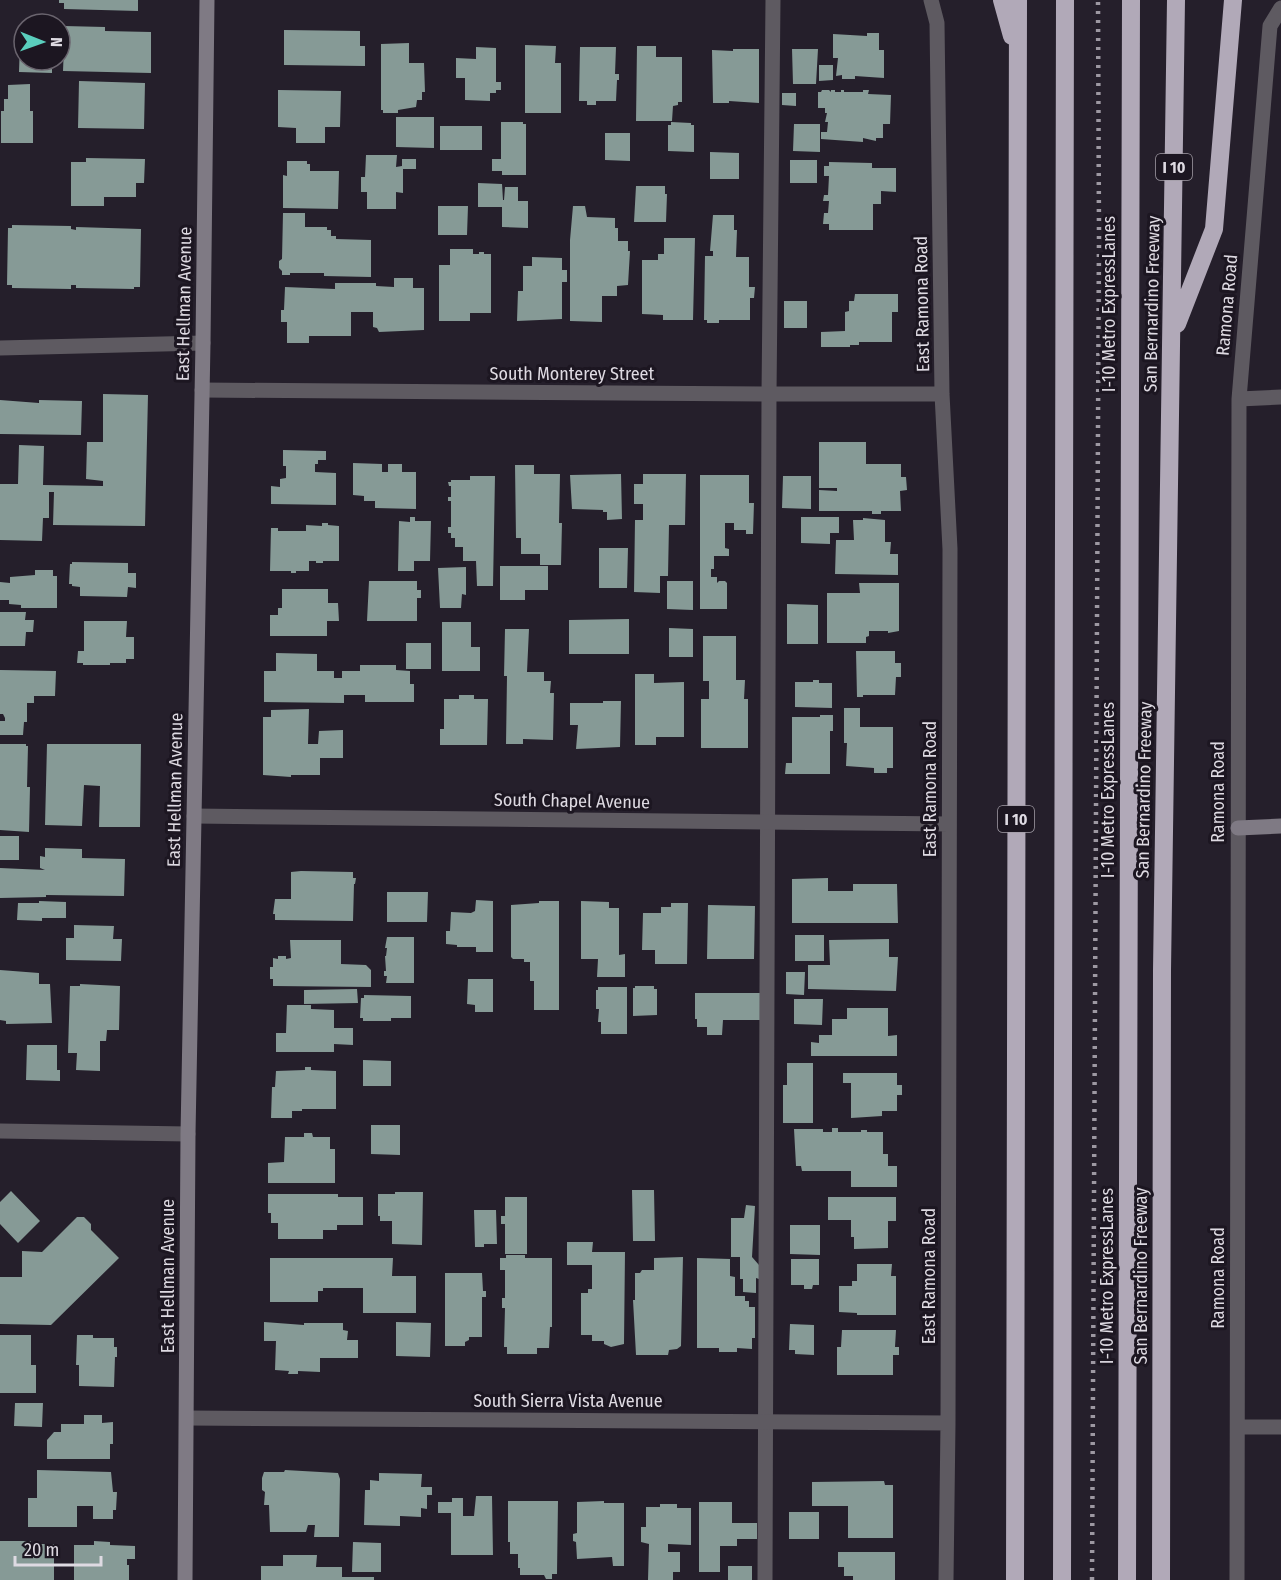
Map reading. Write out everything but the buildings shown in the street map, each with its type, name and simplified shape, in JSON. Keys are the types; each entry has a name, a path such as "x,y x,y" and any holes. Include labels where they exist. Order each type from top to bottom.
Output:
{"highway":[{"path":"1002,0 1018,58"},
{"name":"I 10","path":"1015,1580 1018,0"},
{"path":"1062,1580 1065,0"},
{"name":"I-10 Metro ExpressLanes","path":"1127,1580 1131,0"},
{"name":"San Bernardino Freeway","path":"1161,1580 1162,970 1173,334 1176,0"},
{"path":"1173,334 1214,229 1233,0"}],"street":[{"name":"East Hellman Avenue","path":"185,1580 188,1134 207,0"},
{"path":"765,1580 769,394 773,0"},
{"name":"East Ramona Road","path":"931,0 937,22 942,393 950,549 946,1580"},
{"name":"Ramona Road","path":"1237,1580 1239,399 1270,26 1281,8"},
{"path":"0,348 203,344"},
{"name":"South Monterey Street","path":"202,390 942,393"},
{"path":"1239,399 1281,397"},
{"name":"South Chapel Avenue","path":"194,816 949,824"},
{"path":"1238,828 1281,826"},
{"path":"0,1131 188,1134"},
{"name":"South Sierra Vista Avenue","path":"187,1418 948,1423"},
{"path":"1238,1427 1281,1427"}],"railway":[{"path":"1092,1580 1099,235 1098,0"}]}
